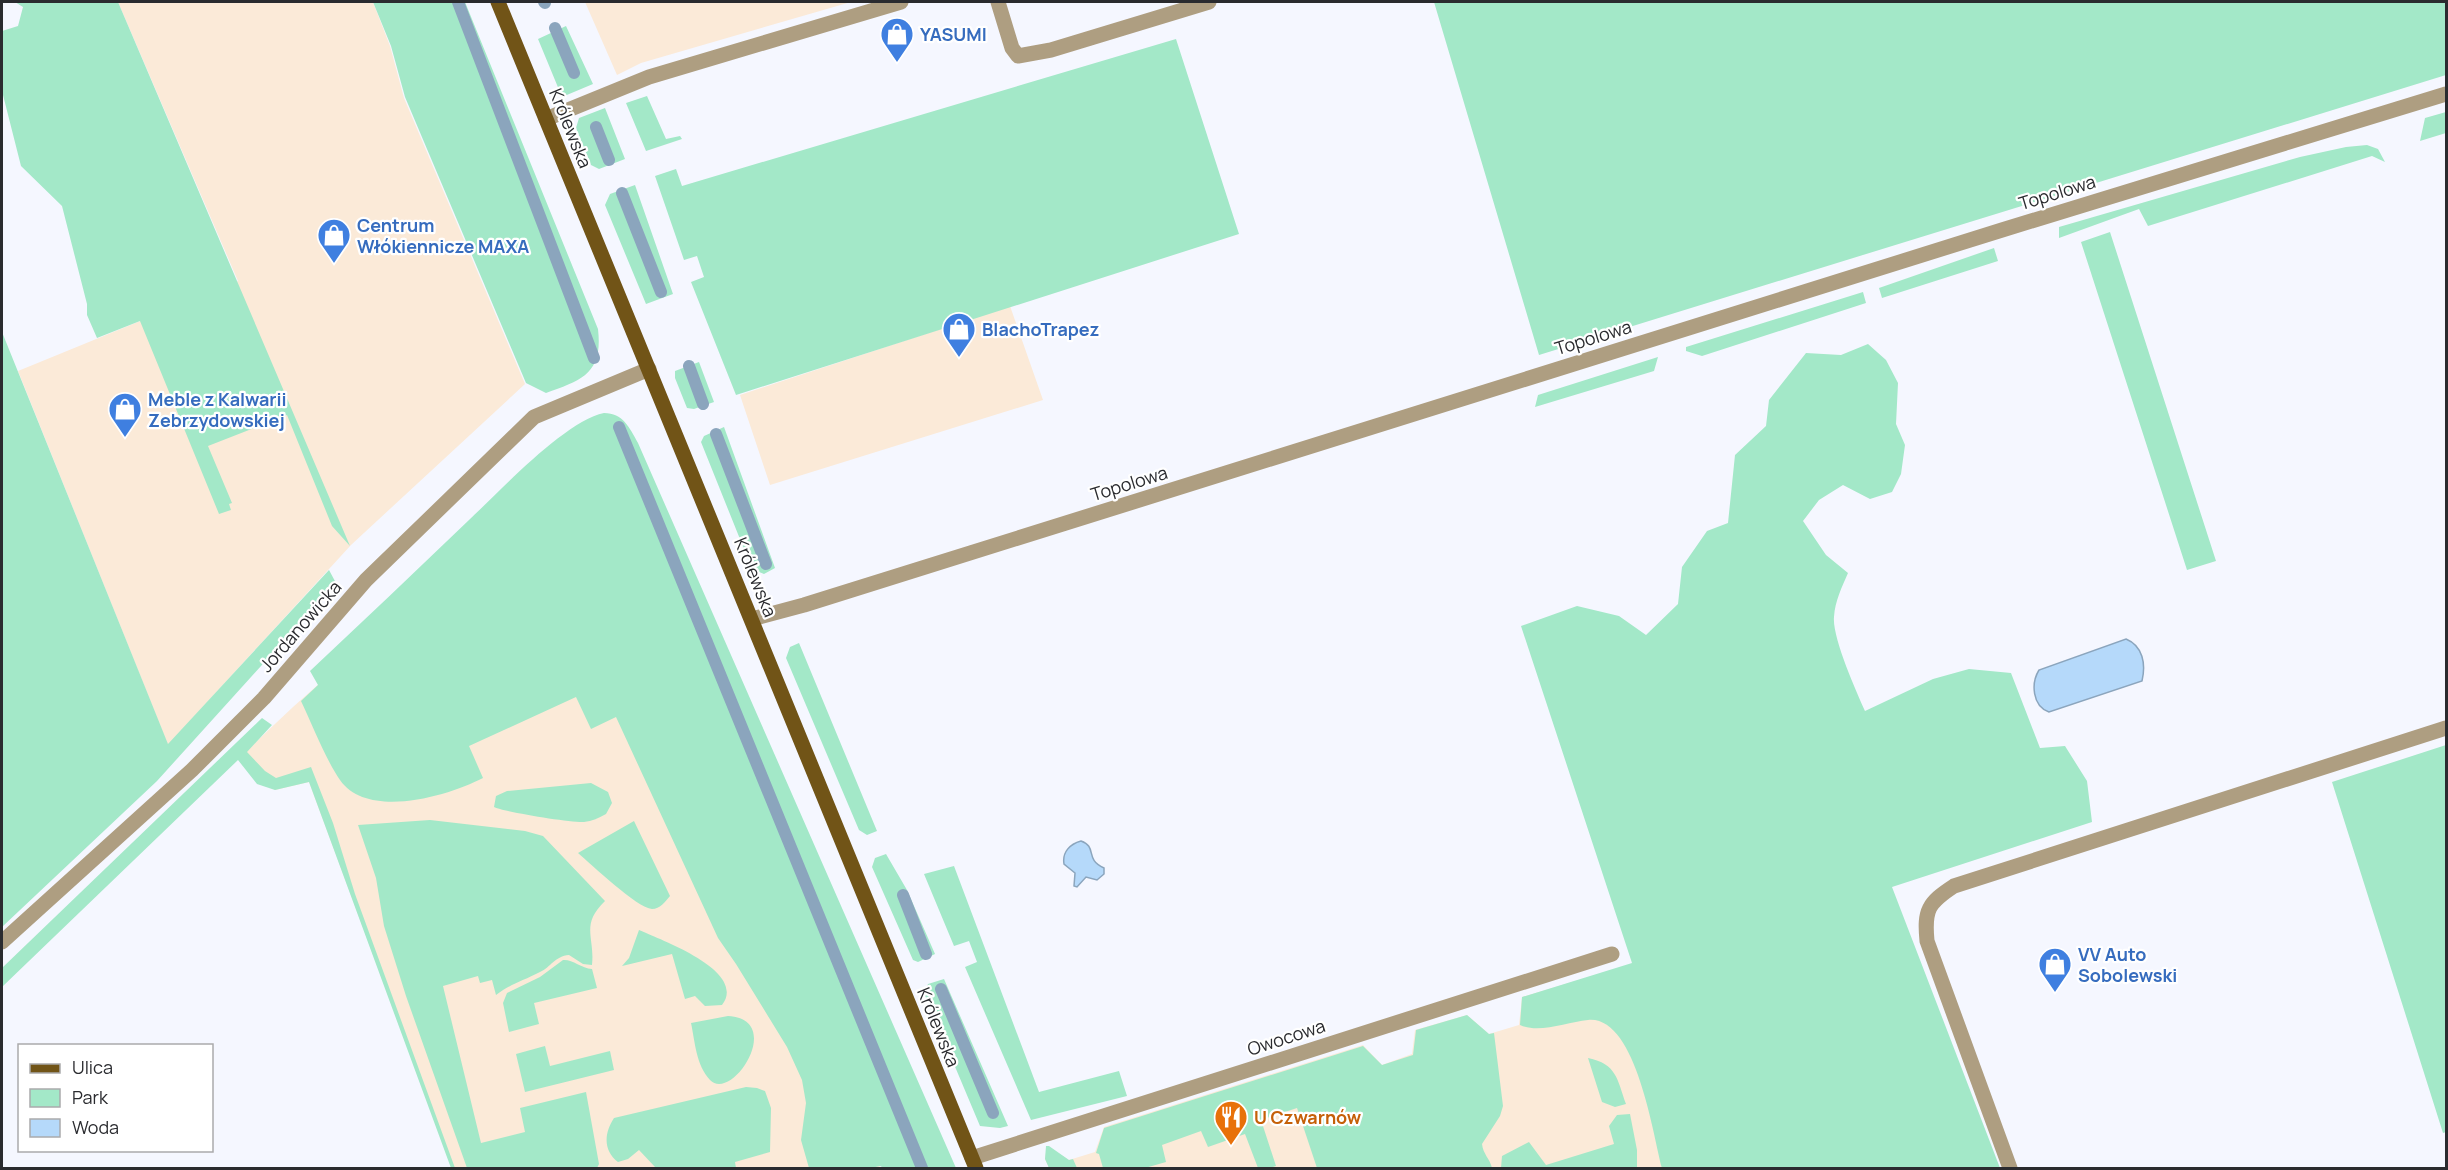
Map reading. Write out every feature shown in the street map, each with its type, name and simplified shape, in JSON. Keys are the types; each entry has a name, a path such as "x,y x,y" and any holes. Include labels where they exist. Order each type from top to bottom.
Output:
{"main road":[{"name":"Królewska","path":"498,2 974,1163"}],"street":[{"path":"546,119 649,76 901,2"},
{"path":"998,2 1012,48 1018,56 1051,50 1209,2"},
{"name":"Topolowa","path":"752,619 804,605 2002,230 2446,94"},
{"name":"Jordanowicka","path":"2,942 192,770 264,698 366,580 534,417 649,369"},
{"path":"2010,1168 1927,942 1925,921 1929,905 1954,886 2446,728"},
{"name":"Owocowa","path":"974,1163 1612,954"}],"shaded area":[{"path":"118,2 373,2 390,46 404,98 525,384 351,545 168,745 18,371 238,281"},
{"path":"585,2 851,2 641,63 617,75"},
{"path":"1010,306 1043,400 770,485 740,395"},
{"path":"597,436 880,1167 452,1168 309,782 275,790 238,759 293,707"},
{"path":"1632,964 1700,1168 1049,1168 1045,1159 1047,1146 1069,1160 1095,1152 1104,1127 1363,1045 1382,1065 1412,1054 1415,1030 1467,1015 1489,1034 1519,1025 1522,997"}],"green space":[{"path":"15,2 118,2 350,546 332,526 287,415 208,446 232,503 229,504 231,510 219,514 140,321 97,338 87,315 87,304 62,206 21,166 2,91 2,31 18,26 23,7"},
{"path":"373,2 465,2 598,329 599,344 594,365 580,379 546,393 526,383 405,97 391,46"},
{"path":"1434,2 2446,2 2446,75 1539,355"},
{"path":"566,26 593,84 562,97 538,39"},
{"path":"1176,39 1239,234 736,395 691,282 704,277 697,256 684,260 655,176 676,169 682,186"},
{"path":"647,96 666,139 680,136 682,139 646,151 626,103"},
{"path":"605,108 625,159 599,169 591,165 576,128 579,118"},
{"path":"2446,112 2446,133 2420,141 2425,118"},
{"path":"2367,145 2378,149 2385,162 2372,156 2148,226 2139,209 2059,238 2059,227 2300,157"},
{"path":"635,185 673,294 646,304 605,205 610,194"},
{"path":"2110,232 2216,561 2187,570 2081,242"},
{"path":"1994,248 1998,261 1882,298 1879,288"},
{"path":"1863,292 1866,303 1702,356 1686,351 1686,347"},
{"path":"2,332 168,744 329,570 336,583 157,781 2,927"},
{"path":"1868,344 1886,360 1898,383 1896,424 1905,445 1901,474 1892,492 1870,499 1843,485 1819,500 1803,521 1826,555 1848,573 1836,605 1834,626 1845,664 1865,711 1933,679 1969,669 2011,673 2040,748 2065,746 2087,781 2092,822 1892,887 2000,1168 1662,1168 1640,1080 1619,1036 1605,1024 1588,1020 1544,1028 1520,1025 1522,997 1632,963 1521,626 1577,606 1619,616 1646,635 1678,604 1682,567 1707,531 1728,523 1735,455 1766,426 1769,400 1806,353 1841,355"},
{"path":"1658,357 1654,371 1535,407 1538,395"},
{"path":"699,362 714,402 694,409 687,408 675,378 675,371"},
{"path":"604,413 621,418 638,443 956,1168 884,1168 880,1166 809,1168 801,1140 806,1103 802,1080 787,1047 718,938 616,717 591,729 576,697 469,746 483,778 450,792 409,801 388,802 369,799 353,792 340,780 319,742 301,701 318,685 310,671 552,443 588,419"},
{"path":"724,427 775,568 764,574 752,569 701,442 704,436"},
{"path":"799,643 877,831 867,835 859,830 786,658 790,647"},
{"path":"262,718 272,725 247,752 265,771 276,778 311,767 455,1168 451,1168 309,782 275,790 257,784 238,760 2,987 2,968"},
{"path":"2446,745 2446,1132 2443,1133 2332,782"},
{"path":"591,783 608,792 612,803 606,814 590,821 553,819 494,807 496,796 507,791"},
{"path":"430,820 525,831 543,836 605,901 597,909 591,924 592,965 583,964 569,955 564,956 544,970 513,984 496,995 492,980 480,983 478,976 443,986 481,1143 525,1132 520,1108 586,1092 599,1164 597,1168 467,1168 406,996 384,926 376,878 358,825"},
{"path":"634,821 670,896 655,909 645,907 614,885 578,853"},
{"path":"886,854 907,890 935,954 918,962 913,960 872,867 875,858"},
{"path":"954,866 1039,1092 1119,1071 1127,1096 1031,1120 965,967 977,962 969,941 954,946 924,874"},
{"path":"639,930 682,949 713,969 723,980 727,992 722,1005 705,1006 695,996 685,999 672,954 622,966 629,958"},
{"path":"563,960 592,969 597,988 534,1003 539,1024 509,1032 503,1003 507,993 540,977"},
{"path":"944,979 1008,1126 1000,1128 980,1126 924,993 928,984"},
{"path":"1467,1015 1489,1034 1494,1033 1503,1106 1500,1116 1482,1144 1492,1168 1317,1168 1297,1108 1261,1120 1276,1166 1270,1168 1258,1168 1245,1134 1208,1147 1201,1131 1162,1145 1166,1162 1145,1168 1103,1168 1099,1154 1096,1153 1104,1128 1363,1046 1382,1065 1413,1055 1416,1030"},
{"path":"728,1016 745,1021 753,1030 754,1044 741,1071 730,1080 719,1084 710,1080 705,1074 697,1053 691,1023"},
{"path":"545,1046 550,1066 610,1051 614,1070 525,1092 516,1054"},
{"path":"1588,1058 1605,1064 1615,1074 1626,1104 1615,1107 1602,1102"},
{"path":"746,1087 765,1091 771,1108 770,1152 735,1162 736,1168 653,1168 655,1167 639,1150 628,1159 618,1162 610,1153 607,1136 614,1118"},
{"path":"1630,1114 1637,1150 1637,1168 1501,1168 1502,1156 1529,1142 1546,1165 1614,1144 1609,1126 1617,1115"},
{"path":"1046,1146 1069,1160 1073,1159 1077,1168 1049,1168 1045,1159"}],"water":[{"path":"2126,639 2136,646 2142,656 2144,668 2142,681 2049,712 2039,705 2034,687 2039,670"},
{"path":"1081,841 1089,846 1094,861 1104,868 1104,874 1097,880 1086,877 1077,887 1074,886 1075,873 1064,864 1064,856 1073,844"}],"waterway":[{"path":"458,2 594,358"},
{"path":"555,28 574,73"},
{"path":"596,127 609,160"},
{"path":"622,193 661,292"},
{"path":"689,366 703,404"},
{"path":"619,427 922,1168"},
{"path":"716,434 766,564"},
{"path":"903,895 926,954"},
{"path":"941,989 993,1113"}],"place":[{"name":"YASUMI","path":"897,63"},
{"name":"Centrum Włókiennicze MAXA","path":"334,264"},
{"name":"BlachoTrapez","path":"959,358"},
{"name":"Meble z Kalwarii Zebrzydowskiej","path":"125,438"},
{"name":"VV Auto Sobolewski","path":"2055,993"},
{"name":"U Czwarnów","path":"1231,1146"}]}
